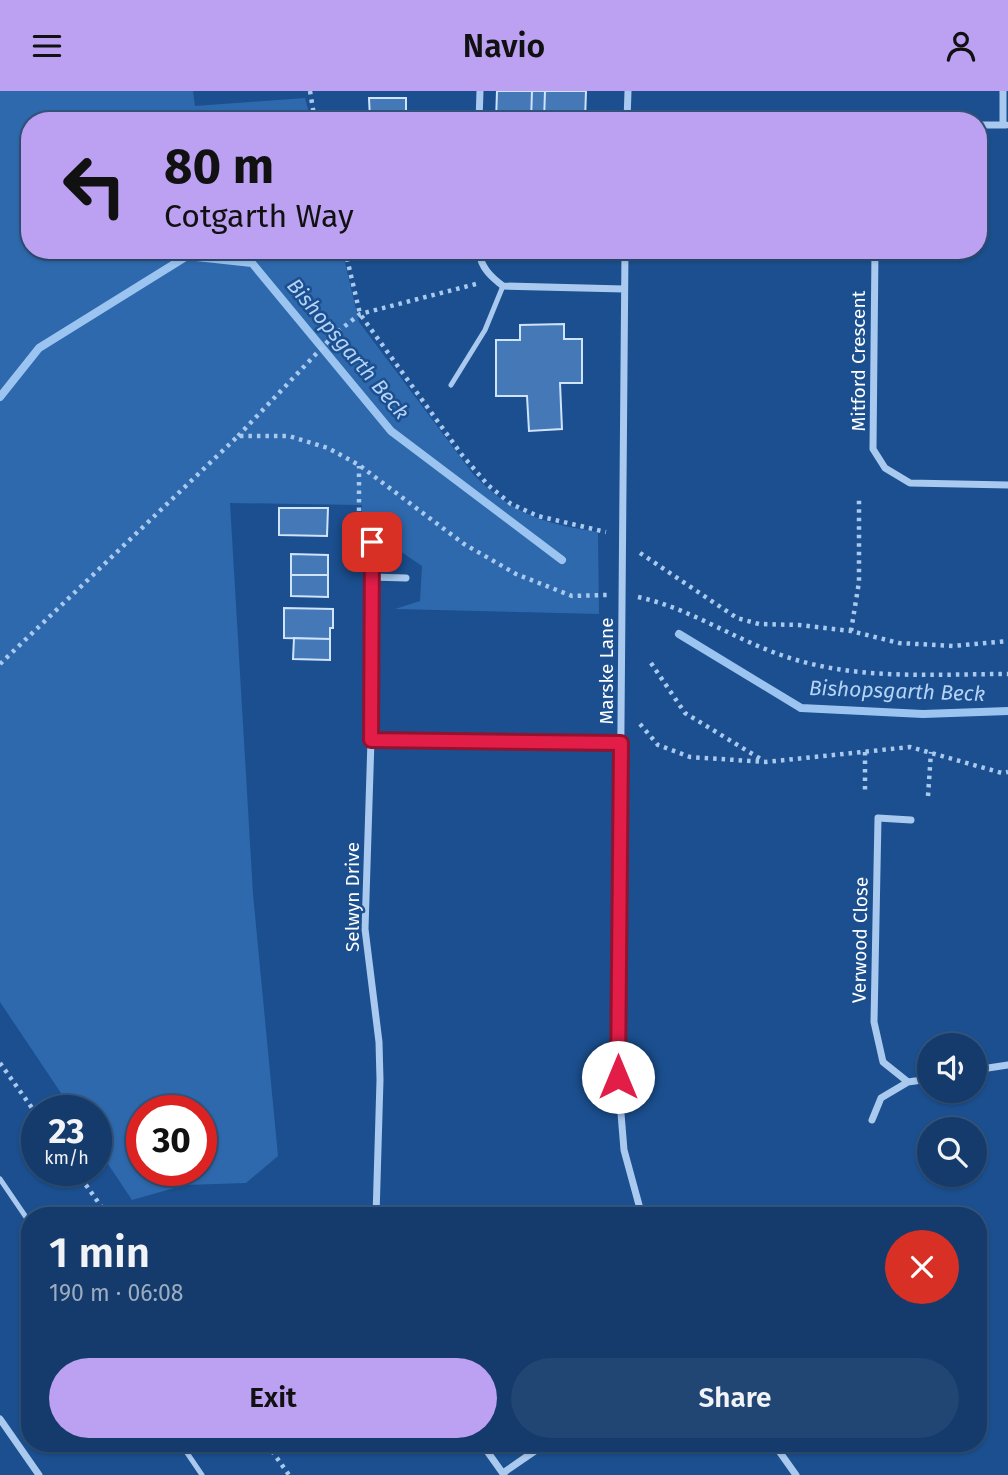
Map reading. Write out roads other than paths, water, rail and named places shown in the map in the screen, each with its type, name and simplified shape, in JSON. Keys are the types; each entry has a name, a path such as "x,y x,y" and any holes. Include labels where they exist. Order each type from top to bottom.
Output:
{"street":[{"path":"479,112 480,91"},
{"path":"627,112 628,91"},
{"path":"987,125 1006,125 1003,91"},
{"path":"480,259 489,276 503,286 625,289"},
{"name":"Marske Lane","path":"625,259 618,1077 624,1150 640,1207"},
{"name":"Mitford Crescent","path":"875,259 873,449 885,468 910,483 1008,485"},
{"name":"Selwyn Drive","path":"372,542 371,740 365,929 379,1054 376,1207"},
{"path":"371,577 406,578"},
{"path":"371,740 621,743"},
{"name":"Verwood Close","path":"908,1082 883,1062 874,1022 878,818 911,820"},
{"path":"987,1068 1008,1065"},
{"path":"872,1120 881,1098 908,1082 917,1081"},
{"path":"0,1419 21,1449"},
{"path":"23,1452 39,1475"},
{"path":"488,1452 503,1474 534,1452"},
{"path":"780,1452 796,1475"}],"lane":[{"path":"451,385 485,330 503,286"},
{"path":"0,1179 21,1210"},
{"path":"186,1452 202,1475"}],"waterway":[{"name":"Bishopsgarth Beck","path":"0,397 39,348 182,259"},
{"name":"Bishopsgarth Beck","path":"215,259 252,263 391,431 562,560"},
{"name":"Bishopsgarth Beck","path":"679,634 801,708 923,714 1008,711"}]}
